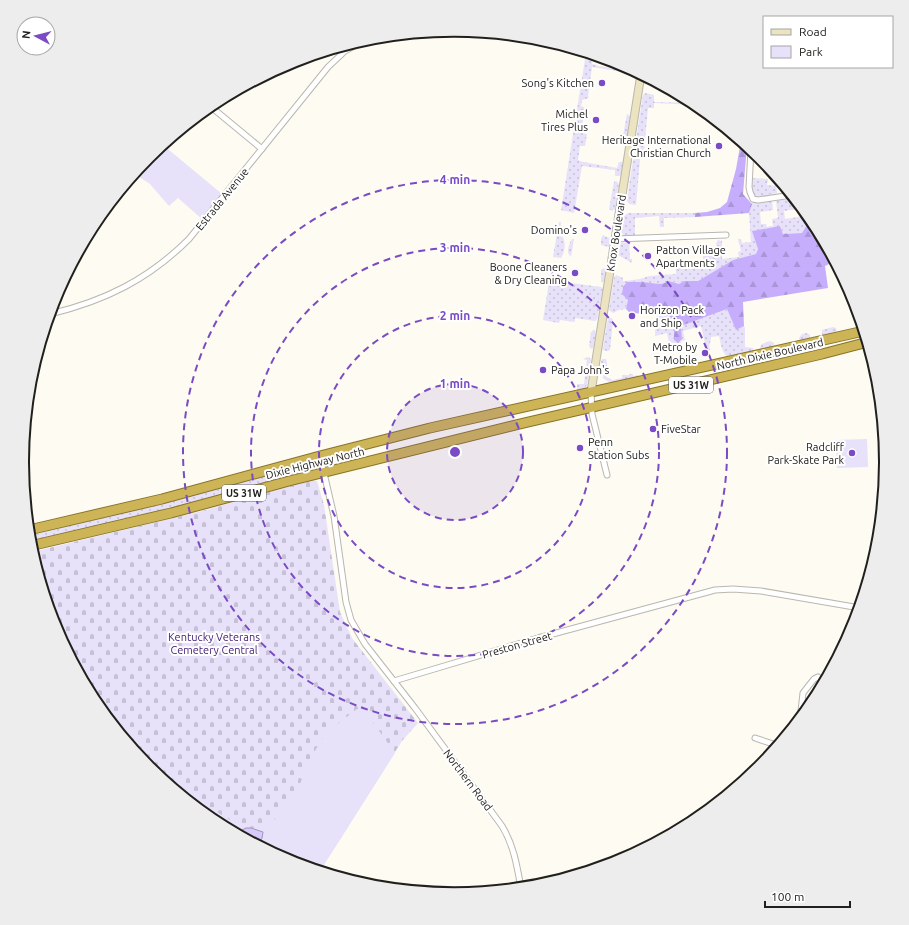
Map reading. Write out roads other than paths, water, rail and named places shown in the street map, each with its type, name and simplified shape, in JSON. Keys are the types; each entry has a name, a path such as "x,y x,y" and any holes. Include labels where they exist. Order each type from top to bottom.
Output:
{"highway":[{"name":"North Dixie Boulevard","path":"510,411 859,332"},
{"name":"North Dixie Boulevard","path":"513,426 863,343"},
{"name":"Dixie Highway North","path":"35,529 162,499 430,428 510,411"},
{"name":"Dixie Highway North","path":"37,544 171,513 289,481 513,426"}],"main road":[{"name":"Knox Boulevard","path":"590,392 640,80"}],"street":[{"name":"Estrada Avenue","path":"57,312 80,307 107,296 133,283 166,260 189,239 328,67 346,51"},
{"path":"216,111 262,149"},
{"path":"751,158 750,192 753,199 758,200 786,196"},
{"path":"615,239 726,234"},
{"path":"590,392 591,407 607,475"},
{"path":"320,456 334,516 348,611 355,628 365,644 394,681"},
{"name":"Preston Street","path":"394,681 538,638 715,590 733,589 761,591 854,607"},
{"path":"801,709 803,692 814,679 818,677"},
{"name":"Northern Road","path":"394,681 502,826 514,851 520,883"},
{"path":"755,738 773,744"}],"place":[{"name":"Song's Kitchen","path":"602,83"},
{"name":"Michel Tires Plus","path":"596,120"},
{"name":"Heritage International Christian Church","path":"719,146"},
{"name":"Domino's","path":"585,230"},
{"name":"Patton Village Apartments","path":"648,256"},
{"name":"Boone Cleaners & Dry Cleaning","path":"575,273"},
{"name":"Horizon Pack and Ship","path":"632,316"},
{"name":"Metro by T-Mobile","path":"705,353"},
{"name":"Papa John's","path":"543,370"},
{"name":"FiveStar","path":"653,429"},
{"name":"Penn Station Subs","path":"580,448"},
{"name":"Radcliff Park-Skate Park","path":"852,453"}],"park label":[{"name":"Kentucky Veterans Cemetery Central","path":"214,643"}]}
